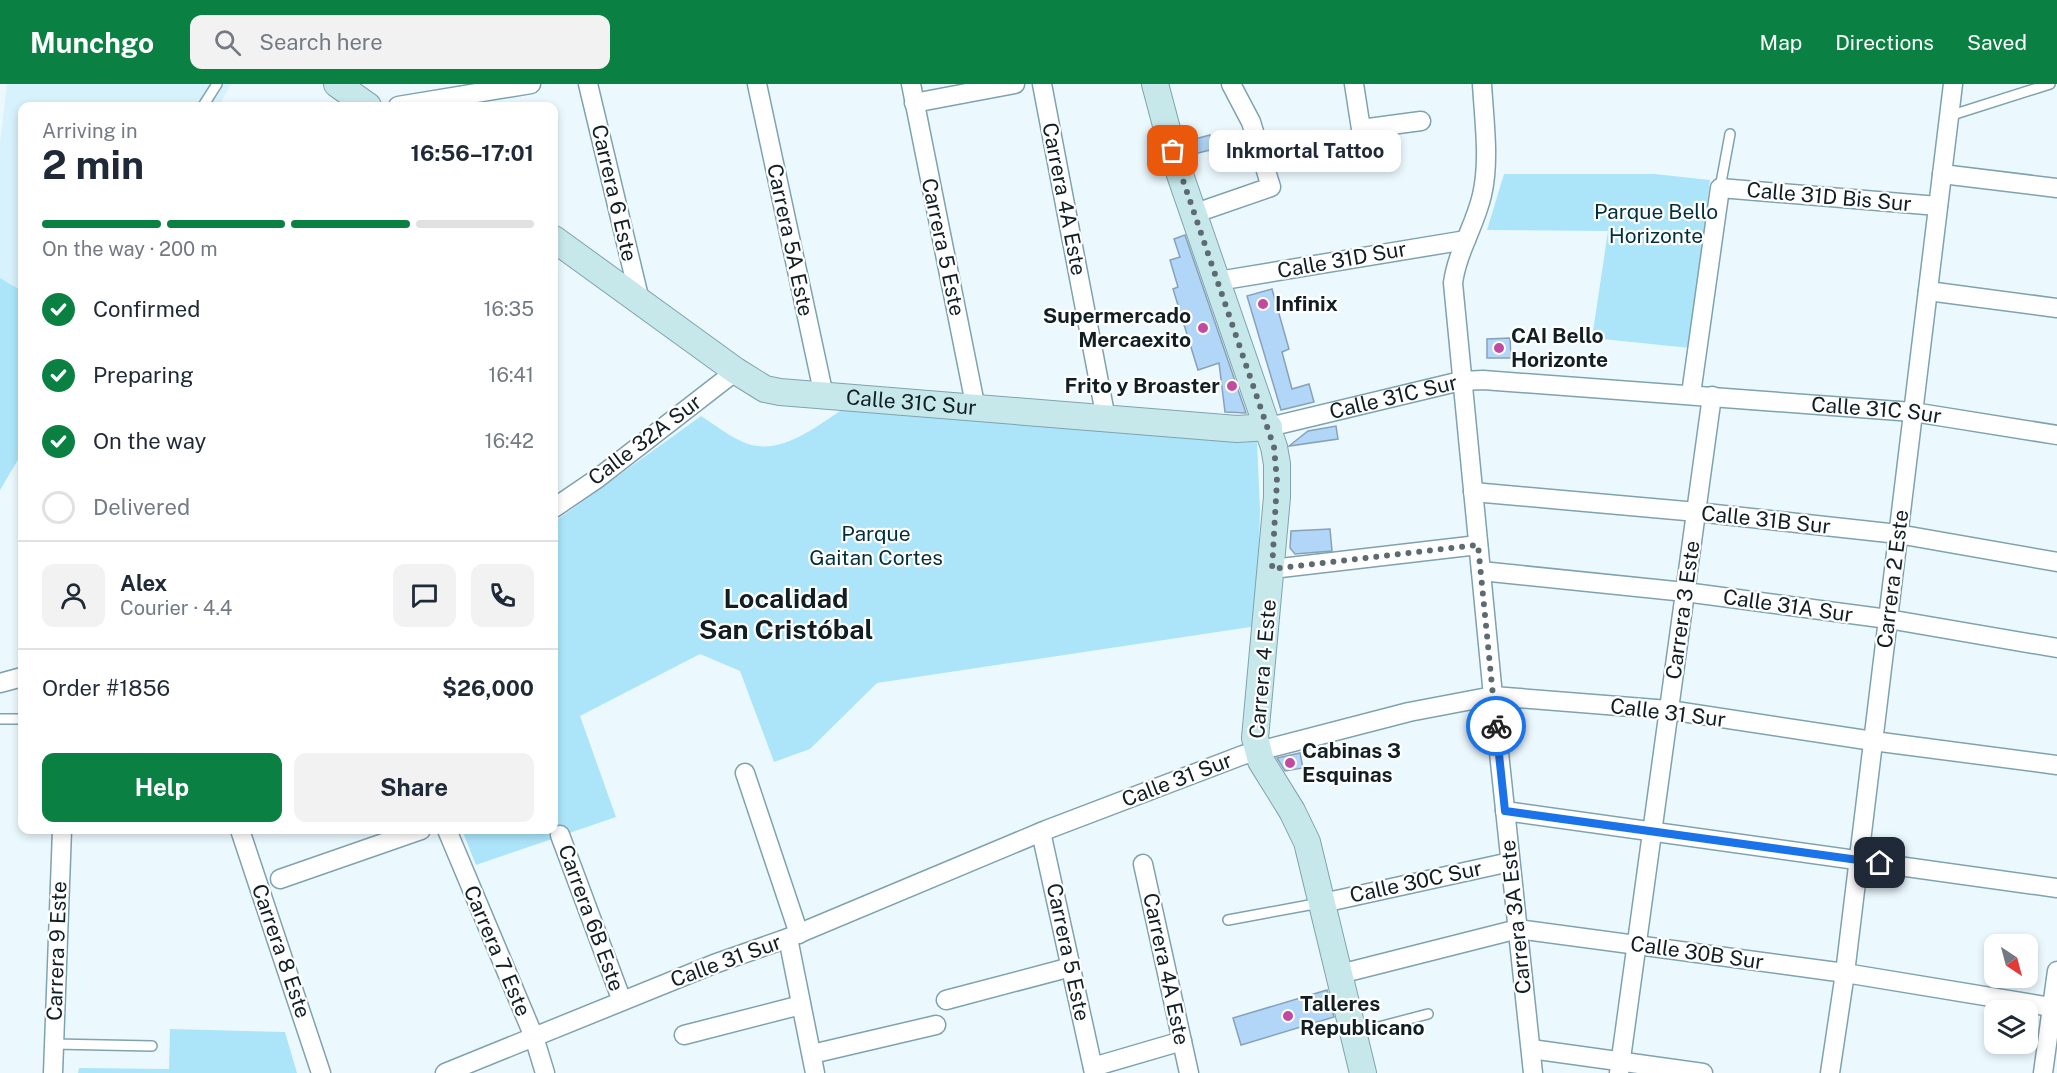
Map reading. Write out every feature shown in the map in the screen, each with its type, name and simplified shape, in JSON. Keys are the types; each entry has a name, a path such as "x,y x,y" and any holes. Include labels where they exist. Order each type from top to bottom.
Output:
{"street":[{"path":"337,84 361,97"},
{"name":"Carrera 6 Este","path":"588,84 640,301"},
{"name":"Carrera 5A Este","path":"757,84 824,396"},
{"name":"Carrera 5 Este","path":"911,84 976,410"},
{"path":"914,103 1015,84"},
{"name":"Carrera 4A Este","path":"1041,84 1106,420"},
{"name":"Carrera 4 Este","path":"1155,84 1176,163 1274,447 1277,481 1272,569 1255,729 1257,750 1267,774 1300,826 1312,858 1363,1073"},
{"path":"1193,214 1271,187 1251,122 1231,84"},
{"path":"1354,84 1361,129 1421,121"},
{"name":"Carrera 3A Este","path":"1482,84 1484,186 1453,283 1461,381 1533,1073"},
{"name":"Carrera 2 Este","path":"1830,1073 1845,973 1953,84"},
{"path":"421,102 520,85"},
{"path":"1942,174 2057,189"},
{"path":"1691,394 1720,188"},
{"name":"Calle 31D Bis Sur","path":"1720,188 1938,206"},
{"name":"Calle 31D Sur","path":"1218,281 1466,240"},
{"name":"Calle 31C Sur","path":"558,242 736,371 765,389 780,392 976,410 1237,429 1269,427 1461,381 1508,380 1913,412 2057,435"},
{"path":"1928,291 2057,308"},
{"name":"Calle 32A Sur","path":"558,505 598,478 736,371"},
{"name":"Carrera 3 Este","path":"1620,1067 1712,396"},
{"name":"Calle 31B Sur","path":"1473,492 1697,512 1898,534 2057,562"},
{"path":"1272,569 1478,545"},
{"name":"Calle 31A Sur","path":"1481,572 1685,592 1888,620 2057,648"},
{"path":"0,683 18,678"},
{"name":"Calle 31 Sur","path":"446,1073 714,964 793,936 1041,832 1257,750 1409,712 1493,696 1669,710 1873,741 2057,765"},
{"path":"745,773 793,936 801,1005 815,1073"},
{"path":"1505,811 2057,888"},
{"name":"Carrera 5 Este","path":"1041,832 1094,1070"},
{"name":"Carrera 9 Este","path":"53,1073 62,834"},
{"name":"Carrera 8 Este","path":"241,834 321,1073"},
{"path":"280,879 409,834"},
{"name":"Carrera 7 Este","path":"449,834 534,1037 545,1073"},
{"name":"Carrera 6B Este","path":"560,835 622,1001"},
{"name":"Calle 30C Sur","path":"1323,903 1510,862"},
{"name":"Carrera 4A Este","path":"1143,864 1189,1073"},
{"name":"Calle 30B Sur","path":"1340,974 1518,929 1845,973 2055,1007"},
{"path":"946,999 1071,967"},
{"path":"2043,1073 2055,1007 2057,971"},
{"path":"684,1035 801,1005"},
{"path":"812,1054 936,1025"},
{"path":"1094,1070 1182,1041"},
{"path":"1531,1049 1620,1067 1703,1073"}],"lane":[{"path":"206,102 217,84"},
{"path":"1949,116 2050,84"},
{"path":"1720,188 1730,134"},
{"path":"0,720 18,719"},
{"path":"1228,920 1311,903 1323,903"},
{"path":"1354,1033 1428,1014"},
{"path":"54,1044 152,1046"}],"shaded area":[{"path":"7,84 231,84 221,102 18,102 18,289 0,278 0,143"}],"green space":[{"name":"Parque Bello Horizonte","path":"1504,174 1655,174 1710,180 1690,348 1592,338 1608,231 1487,230"},
{"path":"0,278 18,289 18,460 0,490"},
{"name":"Parque Gaitan Cortes","path":"843,409 1257,441 1260,509 1257,626 877,683 810,749 774,762 740,671 700,654 580,716 616,817 476,865 464,834 558,834 558,519 701,416 726,433 755,446 781,444 807,432"},
{"path":"170,1029 285,1032 297,1073 78,1073 79,1068 169,1069"}],"building":[{"path":"1210,135 1214,149 1194,154 1191,140"},
{"path":"1185,235 1246,413 1225,412 1219,363 1198,370 1173,289 1178,287 1170,260 1180,257 1174,239"},
{"path":"1272,289 1289,349 1282,352 1292,389 1309,384 1314,402 1281,410 1247,296"},
{"name":"CAI Bello Horizonte","path":"1510,338 1511,358 1487,358 1487,339"},
{"path":"1336,426 1338,439 1289,446 1308,431"},
{"path":"1330,529 1332,551 1295,554 1290,548 1291,531"},
{"name":"Cabinas 3 Esquinas","path":"1300,753 1303,768 1285,771 1277,758"},
{"name":"Talleres Republicano","path":"1327,990 1334,1017 1241,1045 1233,1018"}],"way so far":[{"path":"1173,151 1274,447 1277,464 1277,496 1272,569 1478,545 1496,726"}],"place":[{"name":"Inkmortal Tattoo","path":"1173,151"},
{"name":"Infinix","path":"1263,304"},
{"name":"Supermercado Mercaexito","path":"1203,328"},
{"name":"CAI Bello Horizonte","path":"1499,348"},
{"name":"Frito y Broaster","path":"1232,386"},
{"name":"Cabinas 3 Esquinas","path":"1290,763"},
{"name":"Talleres Republicano","path":"1288,1016"}],"district":[{"name":"Localidad San Cristóbal","path":"786,614"}],"route":[{"path":"1496,726 1505,811 1880,863"}]}
